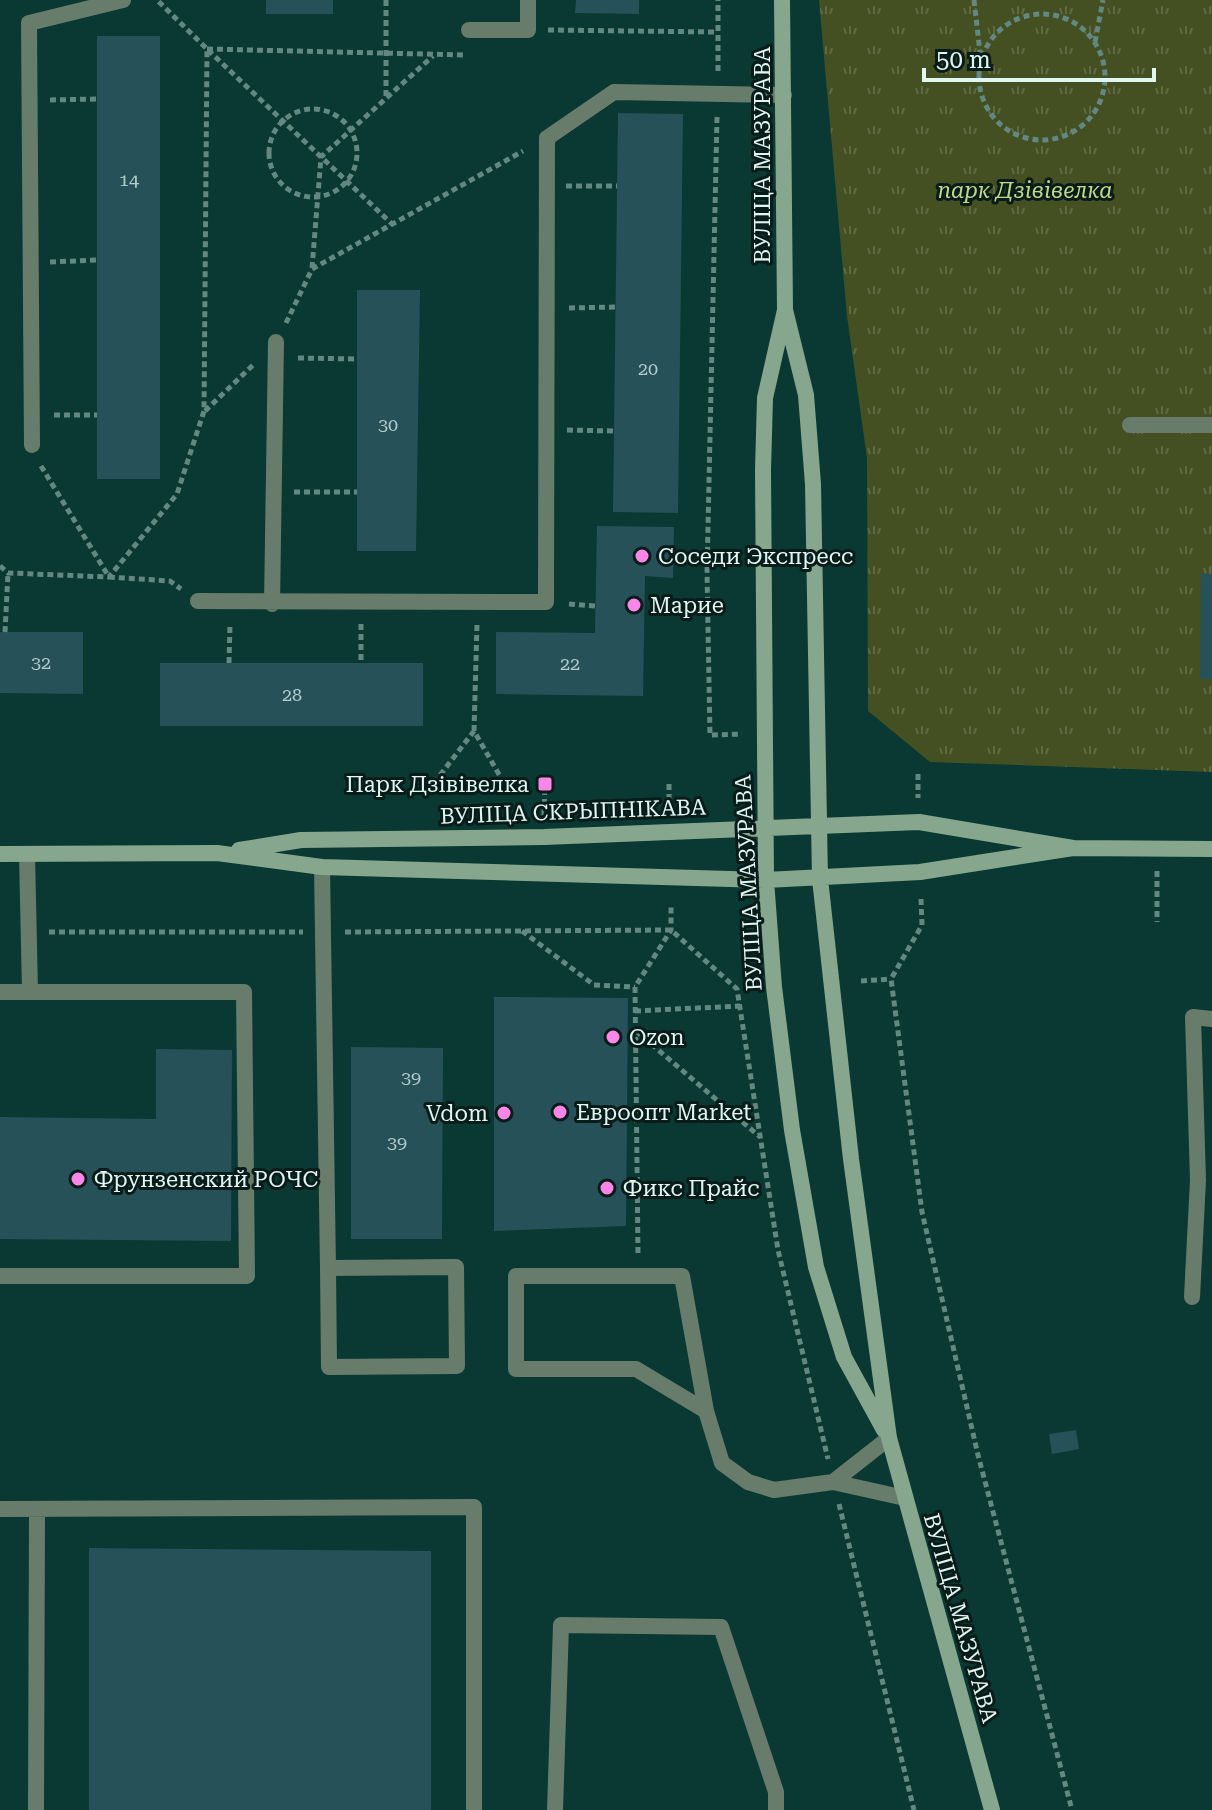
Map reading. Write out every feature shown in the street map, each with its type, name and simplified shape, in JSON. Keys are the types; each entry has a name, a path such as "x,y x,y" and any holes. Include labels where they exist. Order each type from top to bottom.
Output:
{"main road":[{"name":"ВУЛІЦА МАЗУРАВА","path":"782,0 785,310 765,398 766,880 774,987 792,1130 816,1267 844,1357 889,1438"},
{"name":"ВУЛІЦА МАЗУРАВА","path":"785,310 806,395 813,484 816,826 820,879 851,1159 889,1438 992,1810"},
{"name":"ВУЛІЦА СКРЫПНІКАВА","path":"217,853 301,840 544,837 919,822 1073,848 1212,849"},
{"name":"ВУЛІЦА СКРЫПНІКАВА","path":"0,854 217,853 322,867 766,880 920,872 1073,848"}],"lane":[{"path":"32,445 29,23 123,0"},
{"path":"469,30 528,30 528,0"},
{"path":"198,601 272,604 546,602 547,138 614,92 784,95"},
{"path":"272,604 276,350"},
{"path":"1130,425 1212,425"},
{"path":"27,854 30,992"},
{"path":"322,867 329,1367 457,1366 456,1267 328,1268"},
{"path":"0,992 244,992 247,1276 0,1276"},
{"path":"1192,1297 1198,1180 1193,1017 1212,1019"},
{"path":"706,1411 636,1369 516,1369 516,1276 682,1276 706,1411 722,1463 748,1482 774,1490 833,1482 905,1498"},
{"path":"833,1482 889,1438"},
{"path":"0,1509 474,1507 474,1810"},
{"path":"36,1810 37,1509"},
{"path":"555,1810 561,1625 721,1627 776,1792 776,1810"}],"path":[{"path":"157,0 392,224"},
{"path":"386,0 386,99"},
{"path":"718,0 707,573 710,735 743,734"},
{"path":"974,0 981,62 979,83 985,103 996,121 1013,133 1032,140 1053,140 1081,126 1100,102 1106,82 1104,61 1095,42 1081,27 1063,17 1042,14 1022,17 1003,27 989,43 981,62"},
{"path":"1095,42 1103,0"},
{"path":"109,577 177,494 204,411 207,49"},
{"path":"204,411 276,350 312,269 321,157 435,55"},
{"path":"30,101 97,99"},
{"path":"306,109 319,109 331,113 350,130 357,156 347,181 339,189 319,197 291,192 273,172 269,144 283,120 306,109"},
{"path":"312,269 547,138"},
{"path":"547,186 617,186"},
{"path":"31,262 97,260"},
{"path":"546,308 616,307"},
{"path":"276,350 357,359"},
{"path":"32,416 97,415"},
{"path":"545,430 614,431"},
{"path":"32,445 47,481 109,577"},
{"path":"274,492 357,492"},
{"path":"0,566 8,573 170,581"},
{"path":"5,632 8,573"},
{"path":"229,663 230,602"},
{"path":"478,602 474,731 504,783"},
{"path":"361,603 361,663"},
{"path":"434,783 474,731"},
{"path":"918,774 918,798"},
{"path":"544,837 545,784"},
{"path":"669,784 669,808"},
{"path":"1156,849 1157,922"},
{"path":"921,899 922,925 891,979 922,1212 978,1455 1072,1810"},
{"path":"638,1276 635,987 671,930 671,905"},
{"path":"29,932 671,930 737,989 778,1250 914,1810"},
{"path":"522,931 594,985 635,987"},
{"path":"861,981 891,979"},
{"path":"737,989 746,989"},
{"path":"635,1011 740,1006"},
{"path":"636,1031 760,1137"}],"green space":[{"name":"парк Дзівівелка","path":"819,0 1212,0 1212,772 930,762 868,711 867,458 847,316"}],"building":[{"path":"266,0 333,0 333,14 266,14"},
{"path":"576,0 639,0 639,14 575,13"},
{"path":"97,36 160,36 160,479 97,479"},
{"path":"618,113 683,114 678,513 613,512"},
{"path":"357,290 420,290 416,551 357,551"},
{"path":"597,526 674,527 673,578 645,576 643,696 496,694 496,632 595,633"},
{"path":"1201,573 1212,574 1212,679 1200,679"},
{"path":"0,632 83,632 83,694 0,693"},
{"path":"160,663 423,663 423,726 160,726"},
{"name":"Евроопт Market","path":"494,997 628,998 626,1226 494,1231"},
{"path":"351,1047 443,1048 442,1239 351,1239"},
{"path":"156,1049 232,1050 231,1241 0,1239 0,1117 156,1119"},
{"path":"1076,1430 1079,1449 1052,1454 1049,1434"},
{"path":"89,1548 431,1551 431,1810 89,1810"}],"place":[{"name":"Соседи Экспресс","path":"642,556"},
{"name":"Марие","path":"634,605"},
{"name":"Парк Дзівівелка","path":"545,784"},
{"name":"Ozon","path":"613,1037"},
{"name":"Евроопт Market","path":"560,1112"},
{"name":"Vdom","path":"504,1113"},
{"name":"Фрунзенский РОЧС","path":"78,1179"},
{"name":"Фикс Прайс","path":"607,1188"}]}
